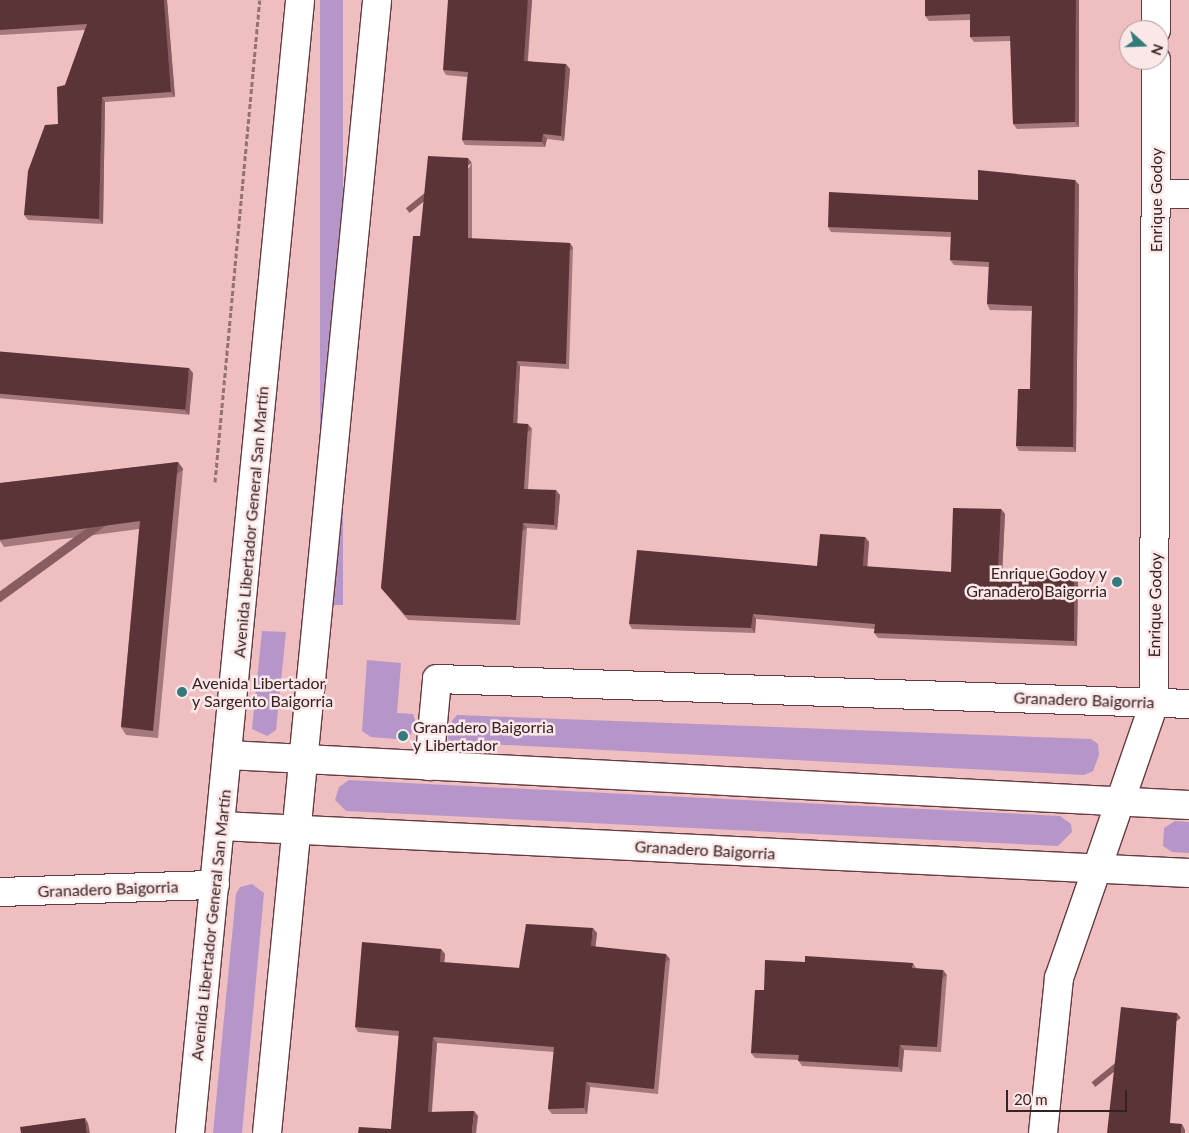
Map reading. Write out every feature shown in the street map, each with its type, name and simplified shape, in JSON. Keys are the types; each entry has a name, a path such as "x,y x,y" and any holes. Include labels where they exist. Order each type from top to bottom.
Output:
{"street":[{"name":"Avenida Libertador General San Martín","path":"190,1133 300,0"},
{"path":"267,1133 305,759 377,0"},
{"path":"1156,0 1156,20"},
{"name":"Enrique Godoy","path":"1043,1133 1059,978 1154,703 1156,70"},
{"path":"1156,194 1189,194"},
{"name":"Granadero Baigorria","path":"429,766 436,678 1189,704"},
{"path":"228,755 1189,805"},
{"name":"Granadero Baigorria","path":"221,826 1189,874"},
{"name":"Granadero Baigorria","path":"0,892 215,885"}],"shaded area":[{"path":"320,0 343,0 343,605 320,605"},
{"path":"262,631 286,632 276,730 267,736 252,729"},
{"path":"367,660 401,663 397,713 413,714 416,723 408,740 371,737 362,731"},
{"path":"457,715 1091,739 1098,744 1099,755 1093,771 1084,775 449,742 446,728"},
{"path":"349,780 1060,816 1071,824 1072,832 1058,846 346,811 335,800 339,787"},
{"path":"1175,821 1189,822 1189,853 1172,852 1163,846 1164,828"},
{"path":"252,884 264,893 242,1133 213,1133 236,894 240,887"}],"building":[{"path":"0,0 164,0 171,92 102,97 99,219 24,215 28,171 45,125 58,124 57,87 65,85 87,24 0,30"},
{"path":"448,0 528,0 524,61 566,64 561,136 543,134 542,142 462,140 468,72 443,70"},
{"path":"925,0 1076,0 1075,122 1013,124 1010,36 970,37 970,14 925,16"},
{"path":"428,156 468,158 468,238 570,243 566,364 517,361 513,423 528,424 524,489 556,490 554,525 523,523 516,620 405,615 381,588 413,236 420,236"},
{"path":"978,170 1075,180 1073,447 1016,446 1018,389 1030,389 1032,306 987,304 989,262 950,260 951,232 828,227 829,192 978,200"},
{"path":"0,351 189,368 185,410 0,394"},
{"path":"178,462 153,731 121,727 140,521 0,540 0,483"},
{"path":"953,508 1001,509 998,571 1074,571 1074,641 874,633 875,624 753,614 751,628 629,624 637,550 817,566 820,534 865,537 863,566 951,572"},
{"path":"526,924 593,928 591,946 666,954 654,1089 586,1082 584,1108 548,1109 554,1047 433,1037 428,1112 474,1111 472,1133 358,1133 359,1127 391,1129 399,1031 355,1027 362,942 441,949 440,962 519,968"},
{"path":"805,956 913,963 912,968 943,970 937,1047 900,1045 898,1067 798,1061 799,1055 751,1053 755,990 764,990 765,960 805,962"},
{"path":"1121,1007 1177,1013 1170,1123 1182,1124 1181,1133 1107,1133"},
{"path":"85,1118 87,1133 21,1133 20,1127"}],"place":[{"name":"Enrique Godoy y Granadero Baigorria","path":"1117,582"},
{"name":"Avenida Libertador y Sargento Baigorria","path":"182,692"},
{"name":"Granadero Baigorria y Libertador","path":"403,736"}]}
